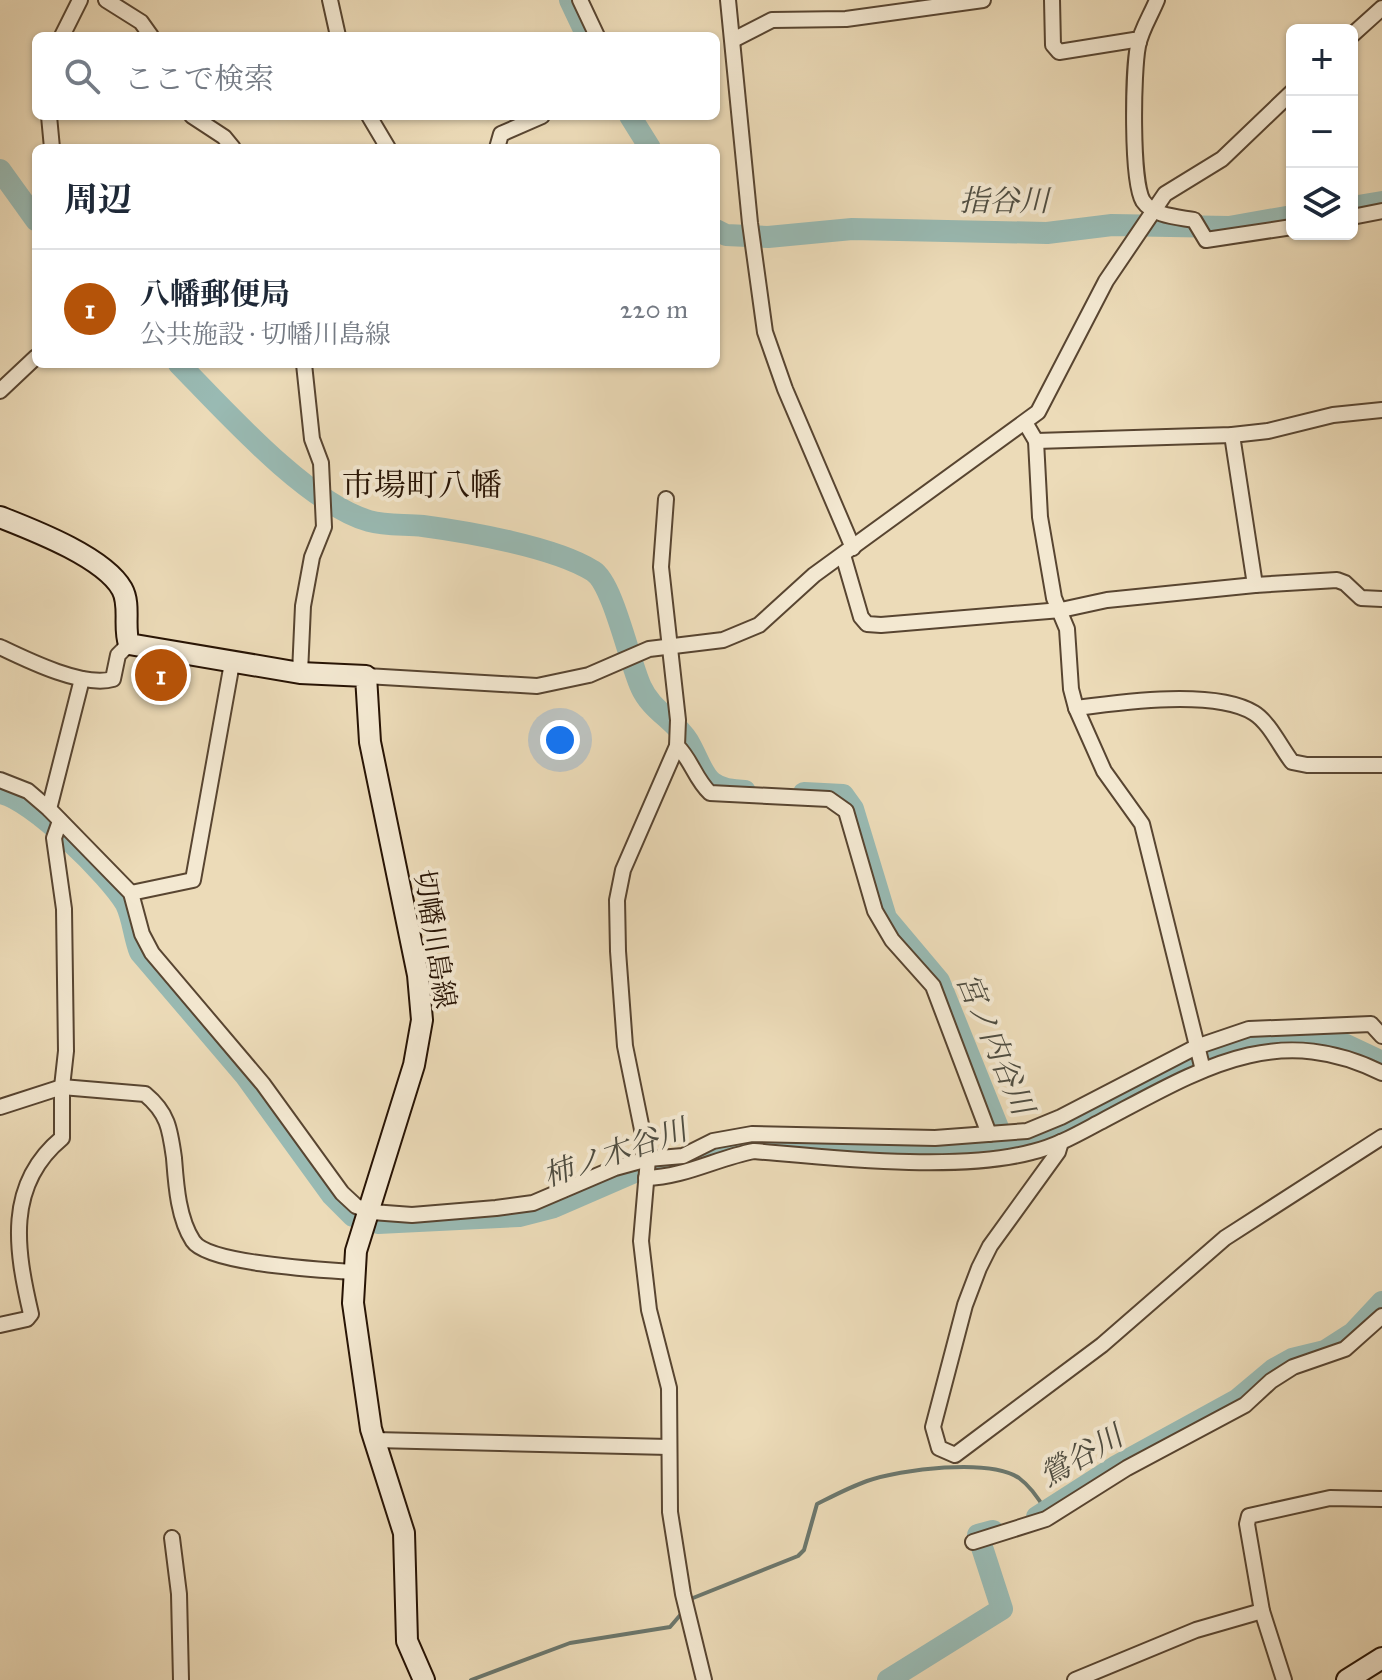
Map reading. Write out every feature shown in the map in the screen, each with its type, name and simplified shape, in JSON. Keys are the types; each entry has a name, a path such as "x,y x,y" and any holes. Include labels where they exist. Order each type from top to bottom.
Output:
{"main road":[{"path":"0,517 54,540 109,573 123,591 125,633 129,644 300,673 366,676"},
{"name":"切幡川島線","path":"366,676 370,742 422,1005 418,1050 366,1217 353,1272 353,1303 364,1391 375,1440 404,1533 404,1625 412,1656 424,1680"},
{"path":"1347,1680 1382,1658"}],"street":[{"path":"64,32 80,0"},
{"path":"106,0 141,22 148,32"},
{"path":"330,0 337,32"},
{"path":"580,0 595,32"},
{"path":"728,0 751,229 765,332 848,552 861,617 867,624 1061,610 1107,600 1337,580 1361,598 1382,599"},
{"path":"733,40 772,20 846,19 983,0"},
{"path":"1052,0 1053,45 1059,52 1134,40 1139,42"},
{"path":"1157,0 1139,42 1134,104 1138,177 1150,214 1199,228 1206,240 1286,228"},
{"path":"1358,30 1382,8"},
{"path":"366,676 537,686 589,675 667,645 723,640 744,634 976,454 1026,424 1049,397 1073,338 1138,230 1165,194 1222,159 1248,138 1288,96"},
{"path":"49,120 52,144"},
{"path":"198,120 230,144"},
{"path":"371,120 386,144"},
{"path":"498,144 501,134 533,120"},
{"path":"1358,216 1382,211"},
{"path":"0,391 32,361"},
{"path":"300,673 303,606 312,557 324,527 321,463 312,439 304,368"},
{"path":"1036,441 1232,435 1268,431 1333,415 1382,410"},
{"path":"1026,424 1036,441 1040,517 1050,581 1067,629 1076,708 1104,771 1142,824 1203,1069"},
{"path":"1232,435 1255,585"},
{"path":"666,499 661,567 667,645 678,720 677,742 623,870 617,900 625,1046 647,1169 641,1241 649,1310 669,1388 673,1538 704,1680"},
{"path":"0,647 82,679 101,683 113,679 118,655 129,644"},
{"path":"131,893 193,880 232,663"},
{"path":"49,809 82,679"},
{"path":"1076,708 1139,699 1230,703 1257,714 1292,762 1307,765 1382,765"},
{"path":"677,742 710,793 829,799 846,811 875,911 892,940 933,986 985,1142"},
{"path":"0,780 28,791 49,809 57,826 64,909 66,1051 62,1138 45,1151 33,1171 17,1219 19,1257 31,1314 27,1319 0,1325"},
{"path":"57,826 131,893 142,934 152,953 263,1084 342,1193 366,1217 533,1203 615,1168 694,1171 727,1156 754,1151 828,1157 985,1142 1027,1131 1061,1117 1197,1049 1249,1029 1371,1024 1382,1036"},
{"path":"647,1169 713,1141 752,1134 985,1142 1033,1152 1061,1142 1203,1069 1256,1052 1297,1048 1335,1053 1382,1073"},
{"path":"0,1107 62,1087 145,1094 166,1115 178,1198 193,1241 198,1246 223,1256 313,1272 353,1272"},
{"path":"1061,1142 1058,1152 990,1246 965,1305 933,1427 939,1448 955,1455 1102,1345 1225,1238 1382,1137"},
{"path":"978,1541 1046,1519 1127,1468 1245,1405 1271,1381 1293,1367 1345,1349 1382,1316"},
{"path":"375,1440 669,1447"},
{"path":"1284,1680 1262,1611 1247,1524 1249,1516 1330,1498 1382,1499"},
{"path":"172,1538 179,1594 181,1680"},
{"path":"1075,1680 1196,1630 1262,1611"}],"waterway":[{"name":"指谷川","path":"570,0 585,32"},
{"name":"指谷川","path":"632,120 648,144"},
{"name":"宮ノ内谷川","path":"0,170 32,214"},
{"name":"指谷川","path":"1358,206 1382,202"},
{"name":"指谷川","path":"720,232 768,237 852,229 1047,233 1112,225 1229,227 1286,217"},
{"name":"宮ノ内谷川","path":"183,368 294,476 345,511 376,523 423,526 511,542 577,562 593,571 607,591 645,695 683,734 713,783 731,790 745,791"},
{"name":"柿ノ木谷川","path":"0,793 30,808 49,823 104,876 126,904 140,952 245,1075 332,1195 353,1216 378,1223 519,1216 554,1207 637,1171 689,1164 724,1146 753,1141 853,1149 961,1149 1043,1139 1179,1070 1248,1044 1298,1039 1346,1045 1382,1062"},
{"name":"宮ノ内谷川","path":"804,793 843,795 853,809 886,918 939,981 1005,1145"},
{"name":"鶯谷川","path":"1037,1517 1115,1467 1237,1400 1274,1369 1292,1359 1325,1351 1353,1333 1382,1302"},
{"path":"688,1600 798,1556 804,1550 817,1504 854,1486 882,1477 944,1468 988,1468 1019,1478 1046,1511"},
{"name":"鶯谷川","path":"888,1680 1002,1609 978,1535 993,1531"},
{"path":"471,1680 570,1643 670,1627 682,1613"}],"place":[{"name":"八幡郵便局","path":"161,675"}],"district":[{"name":"市場町八幡","path":"422,485"}]}
